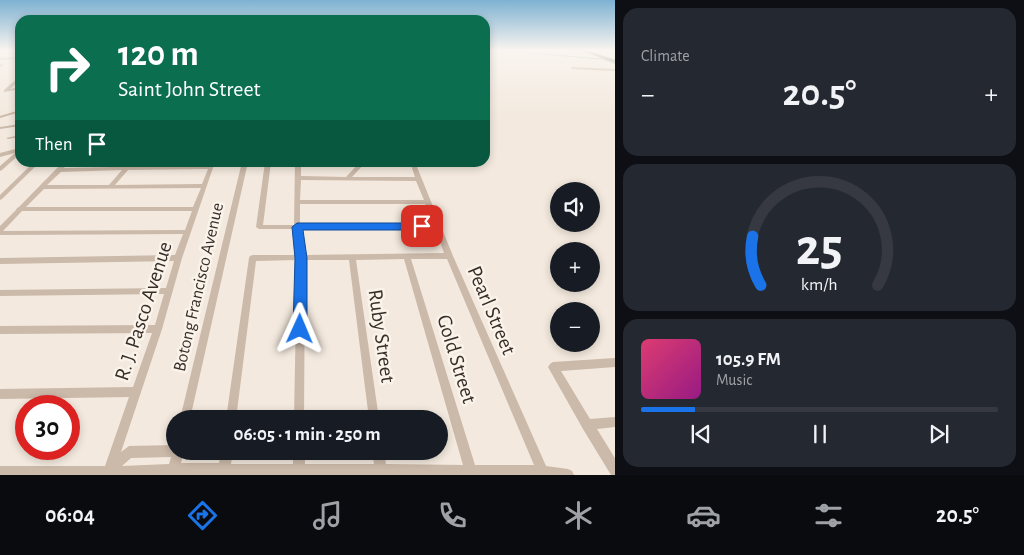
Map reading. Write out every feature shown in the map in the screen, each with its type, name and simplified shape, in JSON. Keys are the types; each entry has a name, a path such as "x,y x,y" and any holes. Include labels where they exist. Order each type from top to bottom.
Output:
{"street":[{"path":"15,83 5,91 15,89"},
{"path":"0,117 15,112"},
{"path":"0,128 15,126"},
{"path":"8,138 15,137"},
{"path":"0,155 15,152"},
{"path":"0,169 15,156"},
{"path":"0,198 3,192 32,167"},
{"path":"0,231 19,209 63,167"},
{"path":"60,170 125,170 177,167"},
{"name":"R. J. Pasco Avenue","path":"109,470 158,329 178,258 211,167"},
{"name":"Botong Francisco Avenue","path":"187,410 244,167"},
{"path":"267,167 258,227 438,226"},
{"path":"298,167 297,227 301,258 299,410"},
{"path":"348,178 359,167"},
{"name":"Pearl Street","path":"414,167 449,256 542,471"},
{"path":"111,186 125,170"},
{"path":"298,178 419,179"},
{"path":"44,187 204,186"},
{"path":"297,202 428,202"},
{"path":"19,209 195,209"},
{"path":"0,231 187,232"},
{"path":"232,410 253,258 449,256"},
{"name":"Ruby Street","path":"352,257 373,410"},
{"name":"Gold Street","path":"407,257 471,472"},
{"path":"0,261 178,258"},
{"path":"0,293 169,291"},
{"path":"0,330 158,329"},
{"path":"615,362 553,367 615,472"},
{"path":"0,394 135,392"},
{"path":"587,424 615,422"},
{"path":"109,470 129,452 166,451"},
{"path":"224,470 226,460"},
{"path":"298,471 299,460"},
{"path":"379,460 381,472"},
{"path":"0,472 109,470 137,472 224,470 381,472 542,471 568,475"}],"route":[{"path":"300,329 301,258 297,227 422,226"}]}
